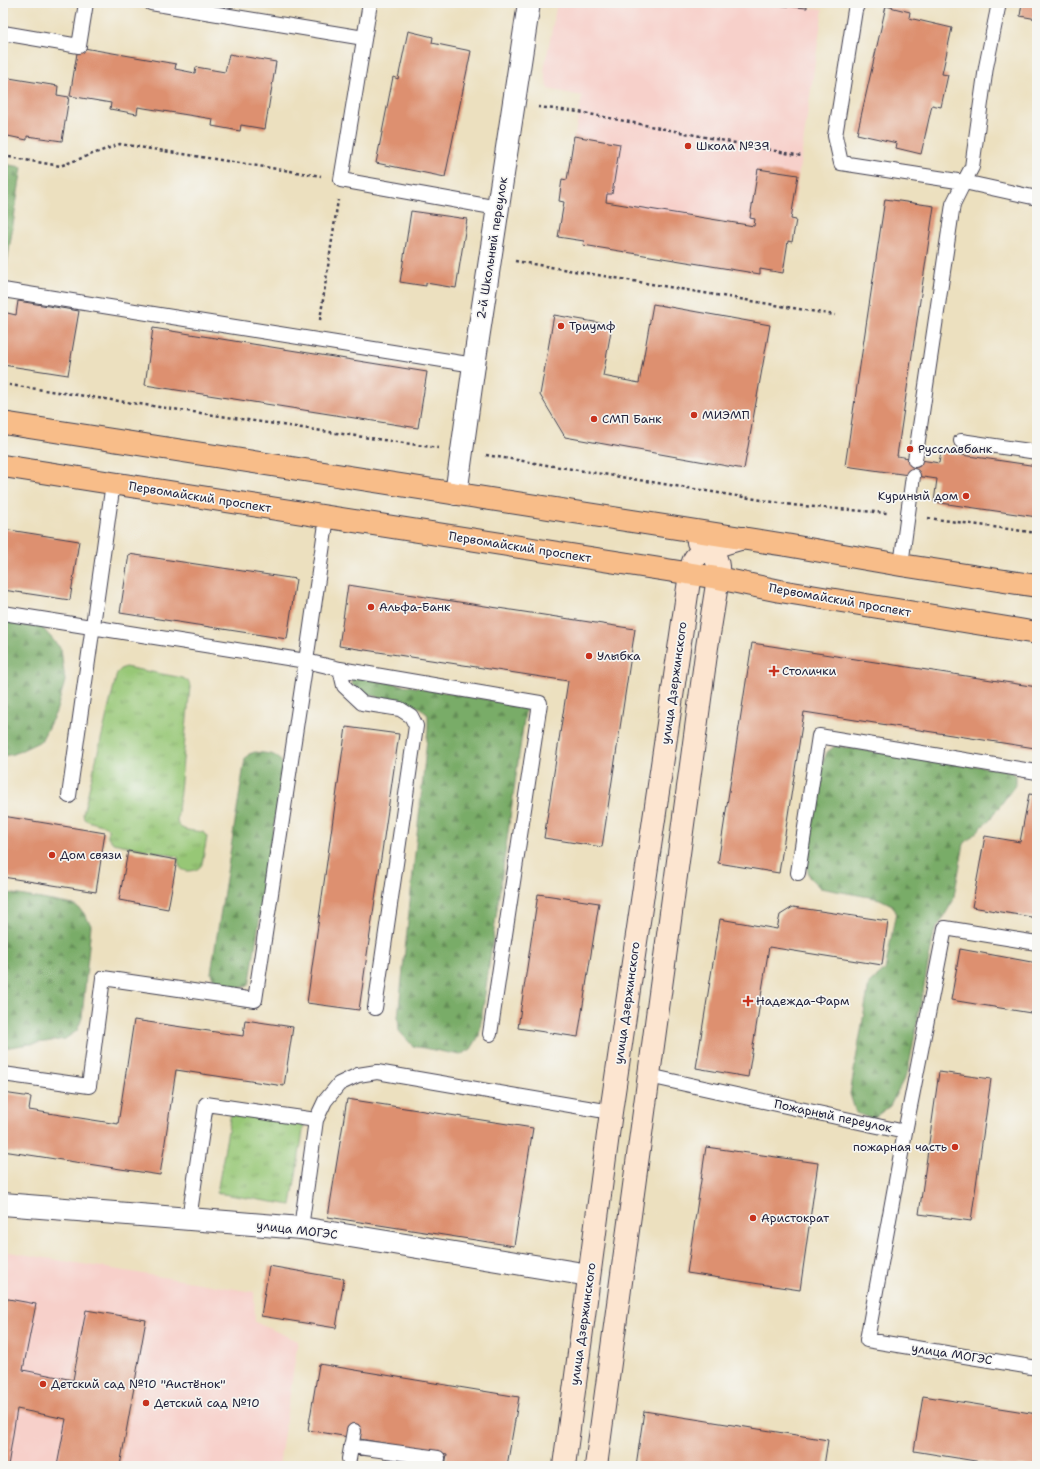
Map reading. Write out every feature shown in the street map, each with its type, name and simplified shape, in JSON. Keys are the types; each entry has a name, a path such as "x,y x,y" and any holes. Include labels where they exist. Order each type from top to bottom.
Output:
{"main road":[{"path":"3,424 680,530 742,538 901,566 1037,586"},
{"name":"Первомайский проспект","path":"3,466 718,578 780,591 1037,633"},
{"path":"596,1466 706,654 718,578 718,563 708,550 680,530"},
{"name":"улица Дзержинского","path":"564,1466 611,1112 690,574 695,558 708,550 742,538"}],"street":[{"name":"2-й Школьный переулок","path":"456,494 529,3"},
{"name":"улица МОГЭС","path":"3,1204 301,1228 589,1275"}],"lane":[{"path":"3,33 79,46 86,3"},
{"path":"151,3 364,38"},
{"path":"370,3 341,180 498,208"},
{"path":"858,3 855,10 835,136 841,163 964,182 1037,198"},
{"path":"915,460 954,204 972,167 986,67 999,3"},
{"path":"3,290 474,365"},
{"path":"961,441 1037,452"},
{"path":"901,566 913,476"},
{"path":"69,796 113,483"},
{"path":"3,1074 89,1086 103,978 255,1000 327,517"},
{"path":"3,613 306,662 540,703 490,1034"},
{"path":"340,668 344,686 362,703 400,709 411,716 416,726 375,1008"},
{"path":"798,873 819,736 1037,772"},
{"path":"905,1132 945,928 1037,943"},
{"path":"301,1228 316,1120 325,1101 339,1084 358,1075 377,1072 611,1112"},
{"name":"Пожарный переулок","path":"649,1076 905,1132 867,1340"},
{"path":"188,1219 206,1104 316,1120"},
{"name":"улица МОГЭС","path":"867,1340 1037,1368"},
{"path":"354,1431 350,1452 438,1458 436,1466"}],"path":[{"path":"514,104 579,112 801,156"},
{"path":"3,156 60,166 120,144 341,180 317,340"},
{"path":"491,256 835,316"},
{"path":"3,384 462,451 792,505 907,515 1037,533"}],"shaded area":[{"name":"Школа №39","path":"557,3 807,3 807,8 823,9 792,219 796,220 792,242 788,241 783,273 761,269 760,274 583,245 583,241 558,237 564,202 559,201 562,179 567,180 582,96 548,89 544,70"},
{"name":"Детский сад №10","path":"3,1251 254,1292 255,1322 298,1341 279,1466 3,1466"}],"green space":[{"path":"3,164 22,167 3,289"},
{"path":"3,618 41,626 61,649 65,681 56,712 41,741 14,754 3,756"},
{"path":"125,667 183,678 189,682 190,687 177,822 181,828 203,832 207,837 202,864 195,870 188,871 182,869 179,865 178,857 175,856 113,843 108,837 108,828 84,819 83,814 117,673"},
{"path":"351,676 526,706 479,1036 471,1049 460,1055 413,1046 399,1031 398,1017 428,729 428,715 419,707 362,693 352,685"},
{"path":"835,746 1006,770 1016,775 1016,784 991,818 964,844 953,901 934,933 908,1071 890,1106 872,1119 856,1113 850,1094 869,984 885,970 896,912 892,905 880,899 820,888 810,878 806,865 822,764 827,752"},
{"path":"255,752 276,756 283,767 250,981 248,986 232,988 216,982 211,973 245,759 249,754"},
{"path":"3,892 74,905 83,912 91,925 82,1018 77,1031 65,1039 3,1048"},
{"path":"231,1113 304,1125 291,1205 217,1193"}],"building":[{"path":"807,3 807,8 765,4"},
{"path":"1022,3 1037,3 1037,19 1020,16"},
{"path":"886,6 910,12 909,18 952,28 942,74 948,75 941,107 932,105 921,154 896,148 897,143 857,134"},
{"path":"408,31 433,37 432,43 471,51 445,177 376,163 393,77 398,79"},
{"path":"78,47 176,64 175,69 195,73 196,67 225,72 229,54 276,62 265,129 241,125 240,131 212,126 213,119 138,107 137,114 110,109 111,103 70,96"},
{"path":"3,77 58,86 57,95 69,97 62,141 27,136 27,140 3,135"},
{"name":"Школа №39","path":"574,136 620,144 612,194 607,194 606,202 754,226 755,219 750,218 758,169 798,175 791,219 796,220 792,242 788,241 783,273 760,269 760,274 583,245 584,241 558,237 564,202 559,201 562,179 567,180"},
{"path":"885,199 934,206 897,456 939,463 941,452 1037,466 1037,517 934,502 937,479 845,466"},
{"path":"411,211 467,219 456,288 426,283 426,286 400,282"},
{"path":"18,301 79,311 68,375 3,365 3,312 16,315"},
{"name":"МИЭМП","path":"653,304 770,325 744,469 565,437 540,395 554,315 612,325 603,376 639,383"},
{"path":"153,328 427,372 418,428 145,385"},
{"path":"3,529 79,541 70,600 3,590"},
{"path":"129,554 296,579 287,639 120,613"},
{"path":"348,585 635,629 602,847 544,838 568,681 339,646"},
{"path":"752,643 1037,687 1037,732 1035,748 804,712 779,873 718,863"},
{"path":"346,727 399,734 359,1010 307,1003"},
{"path":"1029,794 1037,795 1037,918 972,907 985,836 1020,842"},
{"name":"Дом связи","path":"3,816 105,833 96,892 3,877"},
{"path":"128,851 177,860 168,909 119,900"},
{"path":"538,894 599,903 578,1037 518,1028"},
{"path":"793,907 888,921 882,965 769,947 748,1077 696,1068 720,919 777,929 780,915"},
{"path":"960,949 1037,963 1037,1014 951,1000"},
{"path":"134,1020 243,1036 245,1020 293,1027 284,1086 176,1070 160,1175 3,1151 3,1093 31,1097 29,1110 118,1124"},
{"name":"пожарная часть","path":"939,1072 991,1079 971,1221 919,1214"},
{"path":"347,1099 533,1128 514,1246 328,1217"},
{"name":"Аристократ","path":"706,1147 818,1163 800,1290 687,1273"},
{"path":"269,1266 344,1279 336,1328 261,1316"},
{"path":"3,1298 36,1304 23,1370 73,1380 86,1310 146,1320 120,1466 57,1466 66,1419 17,1409 8,1466 3,1466"},
{"path":"319,1364 519,1397 507,1466 445,1466 447,1454 308,1430"},
{"path":"923,1396 1037,1414 1037,1466 1006,1466 914,1451"},
{"path":"644,1411 828,1440 824,1466 636,1466"}],"place":[{"name":"Школа №39","path":"688,146"},
{"name":"Триумф","path":"561,326"},
{"name":"МИЭМП","path":"694,415"},
{"name":"СМП Банк","path":"594,419"},
{"name":"Русславбанк","path":"910,449"},
{"name":"Куриный дом","path":"966,496"},
{"name":"Альфа-Банк","path":"371,607"},
{"name":"Улыбка","path":"589,656"},
{"name":"Столички","path":"774,671"},
{"name":"Дом связи","path":"52,855"},
{"name":"Надежда-Фарм","path":"748,1001"},
{"name":"пожарная часть","path":"955,1147"},
{"name":"Аристократ","path":"753,1218"},
{"name":"Детский сад №10 \"Аистёнок\"","path":"43,1384"},
{"name":"Детский сад №10","path":"146,1403"}]}
